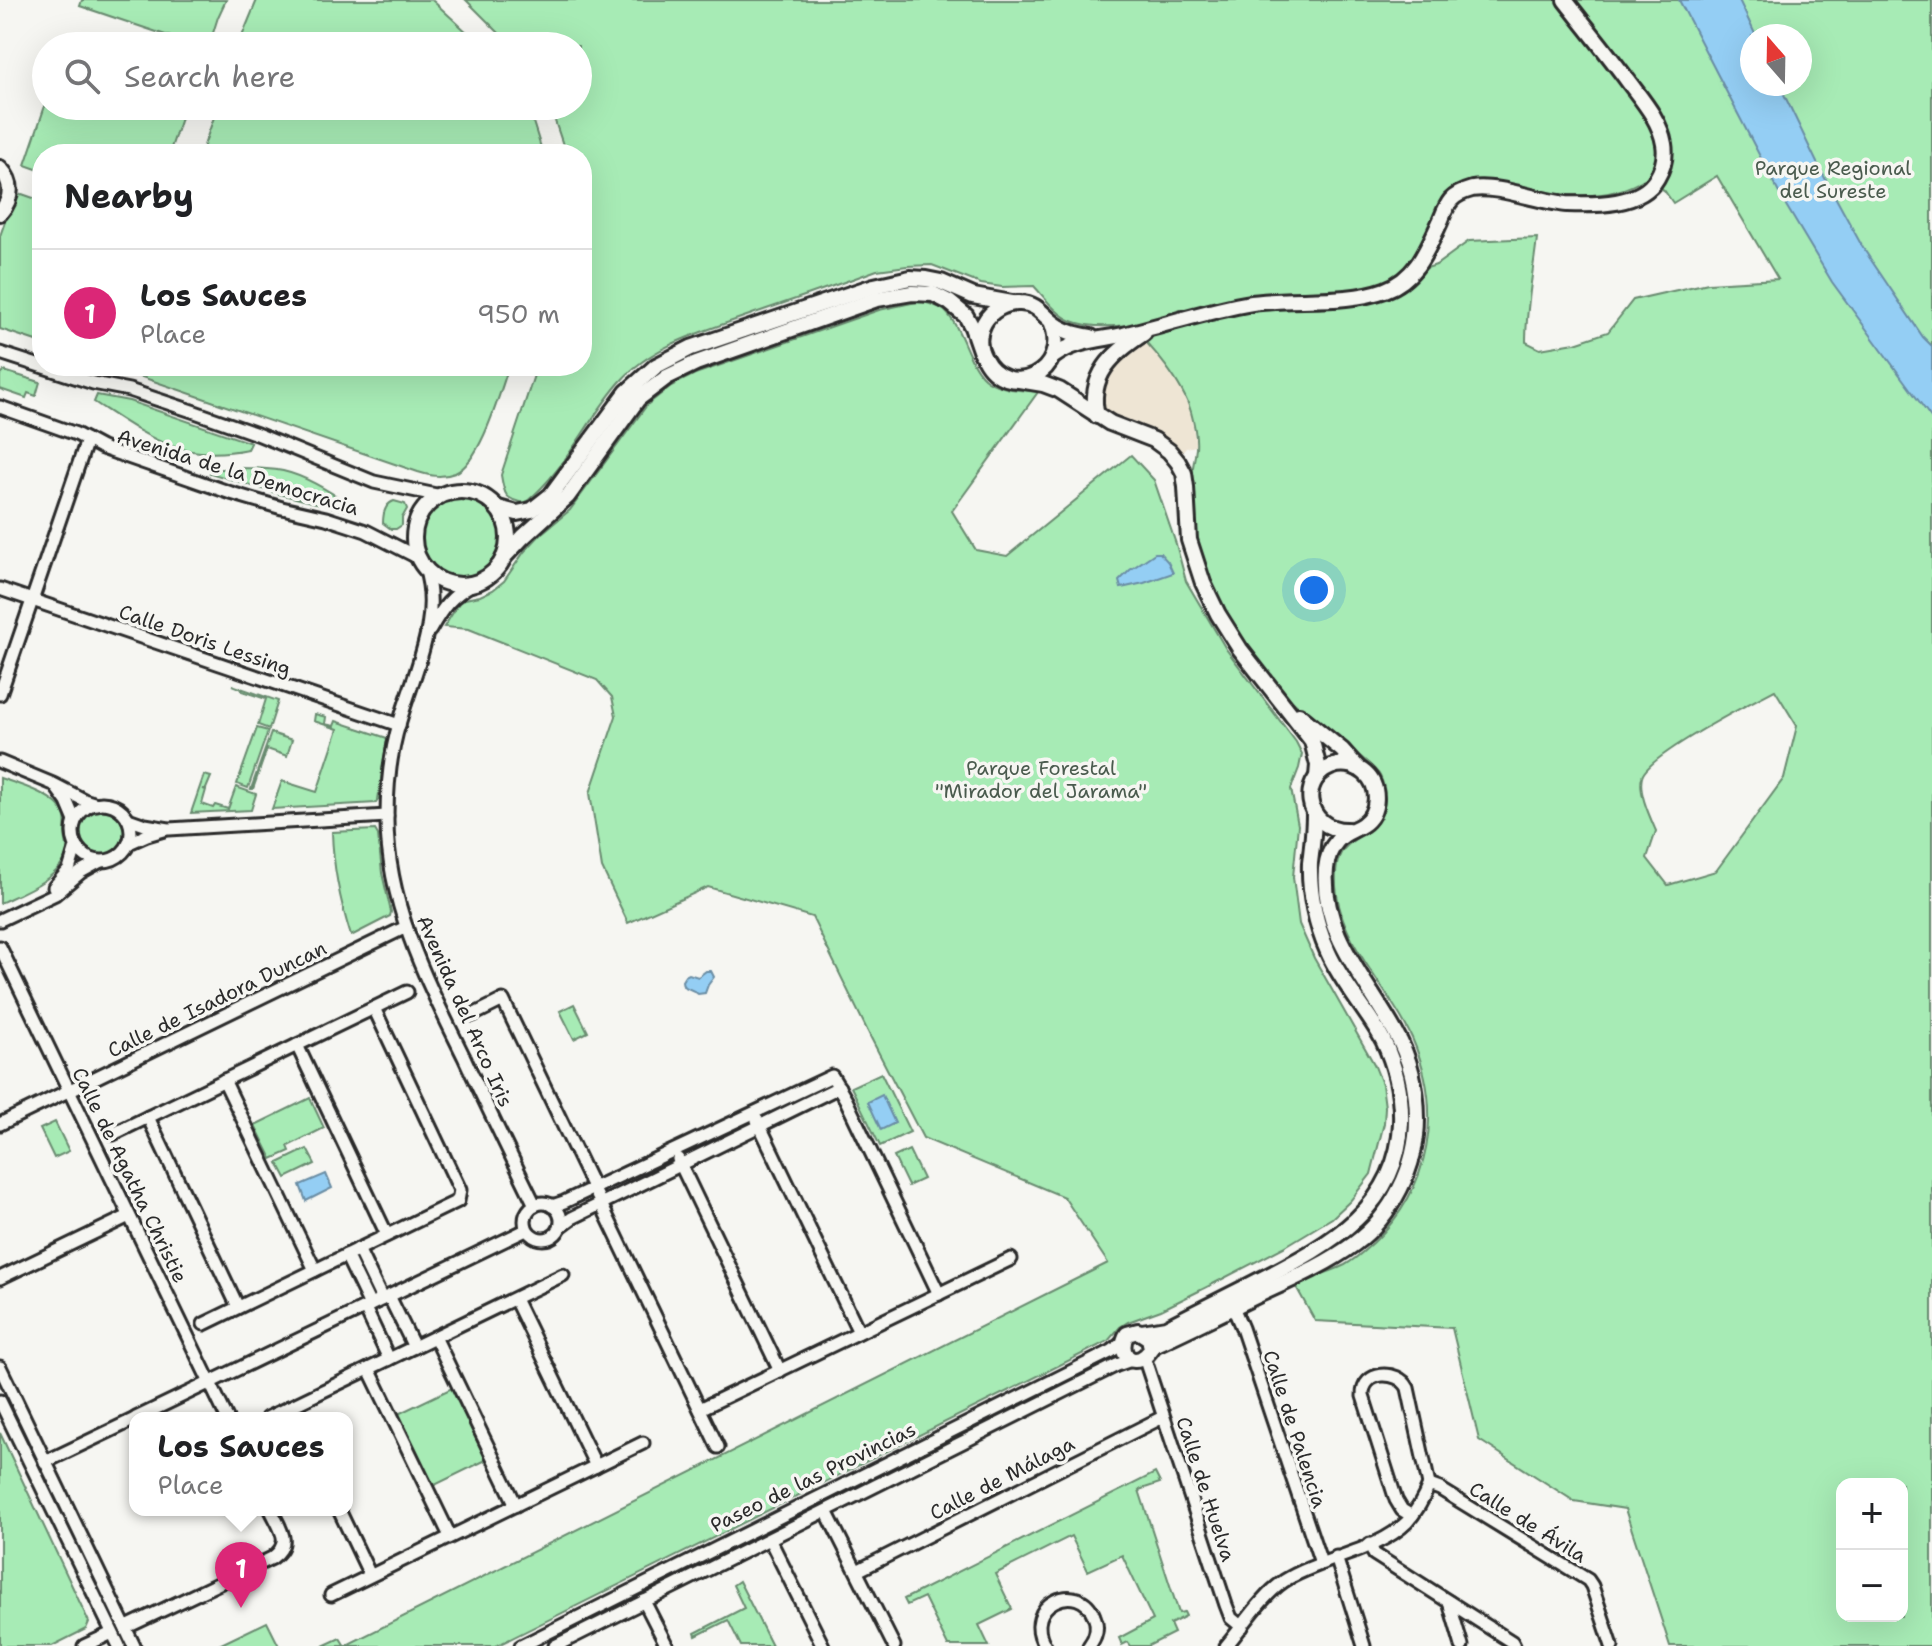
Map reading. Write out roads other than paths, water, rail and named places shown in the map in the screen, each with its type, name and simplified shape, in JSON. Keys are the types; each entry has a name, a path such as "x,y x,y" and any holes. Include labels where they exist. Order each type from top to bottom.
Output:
{"main road":[{"path":"1019,380 1038,374 1070,346 1198,314 1255,302 1348,297 1387,290 1399,284 1418,266 1451,200 1468,190 1485,187 1547,202 1588,204 1618,201 1645,191 1658,176 1665,157 1659,128 1636,92 1565,0"},
{"path":"0,168 10,190 0,213"},
{"path":"498,508 517,513 532,510 551,495 627,392 656,366 691,348 892,281 926,279 986,299 1027,303 1072,333 1108,338"},
{"path":"504,557 568,496 638,399 667,377 696,363 877,299 912,293 933,294 966,316 985,362 1000,376 1051,386 1097,416 1154,440 1178,462 1186,487 1189,540 1203,583 1240,649 1312,741 1317,777"},
{"path":"981,353 980,334 988,317 1003,305 1012,303"},
{"path":"1051,321 1056,332 1053,358 1059,377 1076,400"},
{"path":"1097,416 1095,391 1105,366 1123,347 1162,324"},
{"path":"455,491 469,491 483,496 498,508 505,519 508,545 504,557 497,569 474,583 460,585 435,577 422,563 414,544 420,515 429,504 455,491"},
{"path":"1279,698 1342,750 1374,784 1375,807 1362,825 1339,831 1329,828 1314,814 1310,795 1312,785 1326,769 1336,765 1358,768"},
{"path":"1142,1332 1149,1338 1143,1355 1125,1354 1122,1343 1131,1332 1166,1328 1309,1255 1345,1230 1371,1206 1389,1175 1401,1129 1398,1086 1383,1041 1329,954 1319,927 1312,896 1310,865 1314,814"},
{"name":"Paseo de las Provincias","path":"1143,1355 1233,1307 1315,1269 1354,1244 1381,1218 1404,1181 1417,1128 1414,1083 1395,1032 1343,948 1326,895 1326,867 1330,851 1348,830"}],"street":[{"name":"Avenida de la Democracia","path":"0,353 32,363"},
{"name":"Avenida de la Democracia","path":"71,376 129,390 195,412 374,482 441,496"},
{"name":"Avenida de la Democracia","path":"0,407 76,434 102,448 231,493 366,531 422,563"},
{"path":"0,694 87,440"},
{"name":"Avenida del Arco Iris","path":"422,563 430,583 432,605 391,765 387,816 394,884 406,927 435,998 535,1205"},
{"name":"Avenida del Arco Iris","path":"426,638 448,602 456,593 474,583"},
{"name":"Calle Doris Lessing","path":"0,589 399,725"},
{"path":"0,762 84,800 115,806 128,819 169,829"},
{"path":"53,784 67,802 75,821 73,838 76,847 86,857 99,862"},
{"path":"75,821 84,810 97,804"},
{"path":"129,843 169,829 387,816"},
{"path":"0,920 55,894 81,872 99,862 122,854 129,843 131,831 128,819"},
{"path":"44,898 69,870 76,847"},
{"name":"Calle de Isadora Duncan","path":"0,1124 406,927"},
{"name":"Calle de Agatha Christie","path":"0,947 224,1412"},
{"path":"113,1134 407,992"},
{"name":"Avenida del Arco Iris","path":"473,1015 503,1000 718,1447"},
{"path":"204,1324 458,1201 460,1190 374,1008"},
{"path":"297,1045 387,1235"},
{"path":"552,1206 830,1076 839,1087 939,1294"},
{"path":"224,1080 315,1270"},
{"path":"560,1227 559,1215 546,1203 530,1208 525,1218 526,1230 530,1235 541,1239 553,1236 572,1218 839,1087"},
{"path":"753,1112 859,1332"},
{"path":"148,1117 238,1307"},
{"path":"674,1150 780,1371"},
{"path":"0,1278 129,1216"},
{"path":"148,1412 526,1230"},
{"path":"358,1249 414,1347"},
{"path":"346,1255 389,1359"},
{"path":"700,1409 1011,1259"},
{"path":"294,1412 369,1369 563,1275"},
{"path":"515,1299 596,1466"},
{"name":"Calle de Palencia","path":"1233,1307 1321,1563"},
{"path":"435,1337 516,1505"},
{"name":"Paseo de las Provincias","path":"521,1646 1112,1351 1122,1343"},
{"name":"Calle de Huelva","path":"1143,1355 1226,1605 1231,1618 1242,1627"},
{"name":"Paseo de las Provincias","path":"555,1646 1117,1365 1143,1355"},
{"path":"0,1367 134,1646"},
{"path":"369,1369 450,1536"},
{"path":"1226,1646 1271,1591 1292,1576 1370,1544 1396,1531 1412,1516 1429,1485 1408,1388 1401,1379 1385,1375 1370,1379 1365,1384 1363,1396 1396,1500 1402,1510 1412,1516"},
{"path":"0,1401 119,1646"},
{"name":"Calle de Málaga","path":"857,1571 1163,1417"},
{"path":"45,1462 129,1421"},
{"path":"331,1595 643,1443"},
{"name":"Calle de Ávila","path":"1429,1485 1584,1577 1592,1586 1612,1646"},
{"path":"826,1511 894,1646"},
{"path":"125,1627 272,1558 284,1545 274,1516"},
{"path":"342,1516 370,1575"},
{"path":"770,1540 823,1646"},
{"path":"1370,1544 1374,1554 1514,1646"},
{"path":"1336,1557 1364,1646"},
{"path":"1045,1646 1038,1628 1039,1618 1050,1603 1069,1597 1086,1604 1093,1612 1097,1630 1089,1646"},
{"path":"644,1601 667,1646"},
{"path":"1449,1602 1462,1646"},
{"path":"84,1646 112,1633"}],"water":[{"path":"1679,0 1739,0 1750,24 1740,24 1740,96 1785,96 1863,248 1932,346 1932,419 1832,282 1781,197"},
{"path":"1155,553 1160,553 1173,573 1121,588 1119,581"},
{"path":"711,971 714,977 705,993 698,994 683,986 685,976 698,977"},
{"path":"882,1095 895,1123 881,1130 868,1102"},
{"path":"326,1174 332,1188 306,1201 300,1185"}],"place":[{"name":"Los Sauces","path":"241,1608"}],"park label":[{"name":"Parque Regional del Sureste","path":"1833,180"},
{"name":"Parque Forestal \"Mirador del Jarama\"","path":"1041,780"}]}
